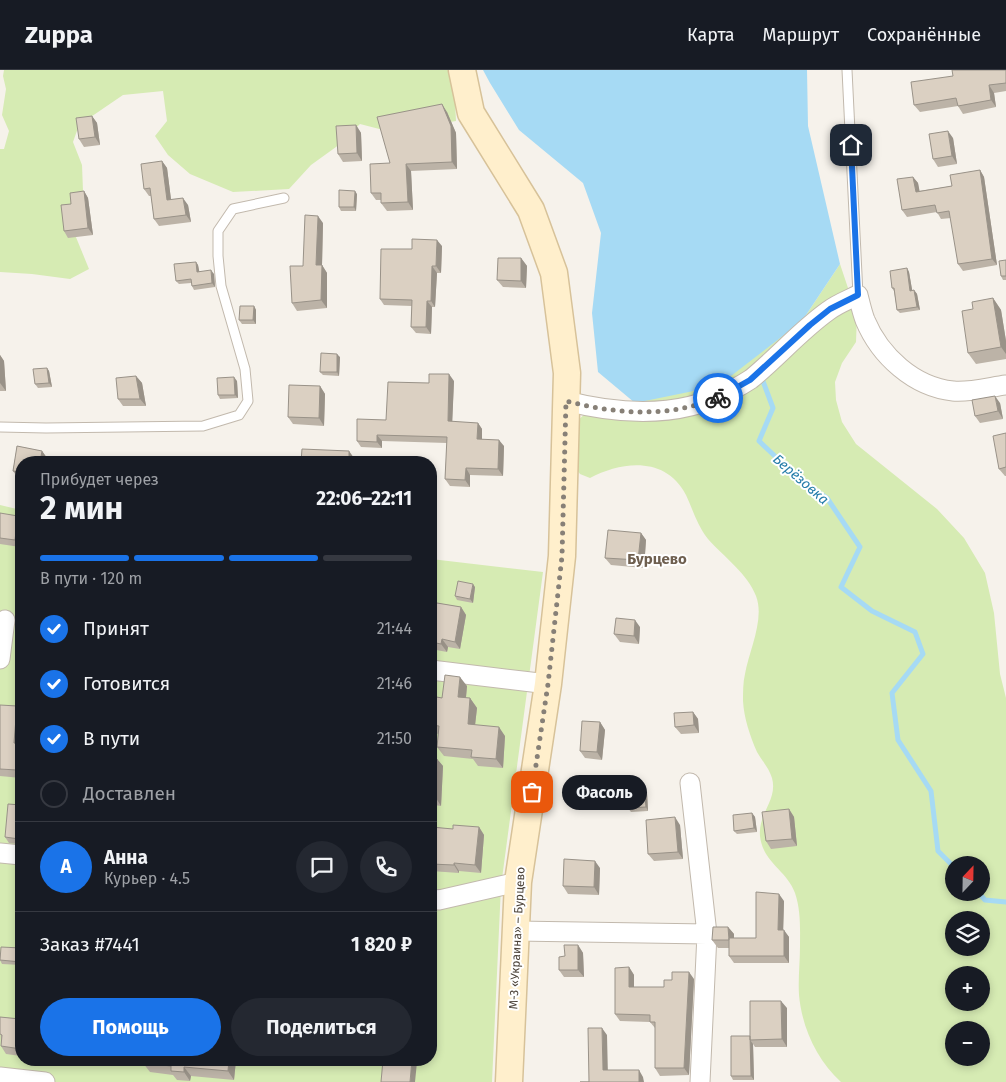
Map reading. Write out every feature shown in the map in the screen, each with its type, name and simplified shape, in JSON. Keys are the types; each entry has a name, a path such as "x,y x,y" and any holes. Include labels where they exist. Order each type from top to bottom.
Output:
{"street":[{"name":"М-3 «Украина» – Бурцево","path":"462,70 471,114 531,210 554,273 567,373 562,556 548,684 518,882 509,1082"},
{"path":"566,401 615,411 645,413 680,409 714,400 750,380 830,309 858,295 865,320 877,343 898,367 926,386 954,392 1006,385"},
{"path":"0,659 9,620"},
{"path":"437,671 548,684"},
{"path":"690,783 707,934 700,1082"},
{"path":"0,853 15,854"},
{"path":"437,900 518,882"},
{"path":"516,931 707,934"},
{"path":"0,1077 44,1082"}],"lane":[{"path":"847,70 858,295"},
{"path":"0,427 203,426 239,415 248,402 245,369 221,286 218,231 233,210 284,198"}],"green space":[{"path":"4,70 450,70 454,82 456,121 391,132 360,124 336,147 311,165 289,189 233,192 190,174 168,155 155,136 167,121 163,91 123,95 79,125 73,142 82,165 83,191 76,204 71,225 89,269 70,279 0,272 0,149 4,149 9,131 2,115 6,89 3,76"},
{"path":"840,264 857,315 856,342 842,363 835,382 836,400 842,422 856,444 937,509 964,538 985,573 994,613 1000,674 1006,698 1006,1082 841,1082 818,1054 803,1019 799,995 800,926 797,900 787,878 770,860 762,845 760,836 762,820 772,793 772,778 752,740 743,701 744,677 758,625 759,615 756,596 747,580 704,534 686,495 677,482 667,474 655,468 629,466 602,472 590,478 580,474 572,463 577,421 586,413 635,403 802,321"},
{"path":"0,505 15,509 15,1066 437,1066 437,560 543,572 501,886 492,1082 0,1082"}],"water":[{"path":"483,70 807,70 808,126 840,264 802,321 718,386 635,403 598,372 592,313 601,233 583,183 519,130"}],"building":[{"path":"952,70 1006,70 1006,83 989,85 991,100 958,106 956,98 914,105 911,82 953,76"},
{"path":"442,104 451,126 452,162 406,164 408,202 381,203 381,193 371,193 370,164 390,163 377,117"},
{"path":"92,116 95,137 79,139 76,118"},
{"path":"356,125 357,153 338,154 336,126"},
{"path":"948,131 952,156 933,159 929,134"},
{"path":"162,161 167,200 183,198 186,215 154,219 150,188 144,189 141,164"},
{"path":"980,170 992,259 958,264 949,211 937,213 935,205 902,210 897,179 913,177 916,192 952,186 950,175"},
{"path":"339,190 355,191 354,207 339,207"},
{"path":"84,191 88,228 64,231 61,205 71,204 70,193"},
{"path":"305,215 318,216 316,265 322,265 321,300 292,303 290,266 303,266"},
{"path":"412,239 437,240 436,266 432,266 431,301 427,301 426,327 411,327 412,300 380,299 381,249 412,249"},
{"path":"498,258 521,258 521,281 497,280"},
{"path":"1006,260 1006,276 1001,276 999,261"},
{"path":"196,262 197,272 211,270 212,283 192,286 191,279 176,281 174,264"},
{"path":"907,268 910,291 914,290 917,307 897,310 890,271"},
{"path":"993,298 1001,347 968,353 962,311 973,309 972,302"},
{"path":"240,306 254,306 253,320 239,320"},
{"path":"321,353 337,354 337,372 320,372"},
{"path":"47,368 49,383 35,384 33,369"},
{"path":"429,374 449,374 448,421 478,423 477,439 499,440 498,469 466,468 465,480 445,479 447,437 377,435 377,442 357,441 357,419 386,420 388,382 429,383"},
{"path":"136,376 140,399 118,399 116,378"},
{"path":"234,377 235,395 218,395 217,378"},
{"path":"289,385 320,386 319,418 288,417"},
{"path":"995,396 998,411 975,416 972,400"},
{"path":"1006,433 1006,467 999,469 993,436"},
{"path":"17,446 42,451 41,456 15,456"},
{"path":"302,449 349,451 349,456 301,456"},
{"path":"0,513 15,516 15,540 0,538"},
{"path":"608,530 641,533 638,560 605,558"},
{"path":"458,581 473,584 470,599 455,596"},
{"path":"437,603 461,607 455,642 442,639 441,644 437,643"},
{"path":"616,618 635,620 634,636 614,634"},
{"path":"445,675 460,677 458,697 470,698 468,724 499,727 496,759 471,757 472,750 437,747 439,726 437,726 437,697 442,698"},
{"path":"0,705 15,706 15,770 0,769"},
{"path":"693,712 694,725 675,727 674,713"},
{"path":"582,721 600,722 597,752 580,751"},
{"path":"644,789 646,807 628,808 627,790"},
{"path":"8,804 15,805 15,838 5,837"},
{"path":"789,809 792,839 766,841 762,812"},
{"path":"752,813 754,828 734,831 733,815"},
{"path":"675,817 678,852 648,854 646,820"},
{"path":"453,825 479,827 475,865 454,863 454,865 437,864 437,828 453,829"},
{"path":"564,859 595,861 594,887 563,886"},
{"path":"756,892 779,894 778,930 784,930 784,956 729,956 729,938 756,938"},
{"path":"713,927 728,927 729,940 712,940"},
{"path":"564,945 578,945 578,970 559,970 559,957 565,956"},
{"path":"1,947 15,948 15,961 0,960"},
{"path":"629,967 629,987 664,987 664,980 672,980 672,972 689,972 684,1068 655,1068 655,1022 650,1022 650,1015 615,1014 615,968"},
{"path":"750,1001 781,1001 782,1039 750,1040"},
{"path":"0,1017 15,1018 15,1048 1,1046 2,1035 0,1034"},
{"path":"588,1028 602,1028 603,1070 639,1070 639,1082 589,1082"},
{"path":"731,1036 750,1036 751,1076 731,1076"},
{"path":"171,1066 228,1066 228,1071 184,1067 184,1072 171,1071"},
{"path":"382,1066 411,1066 410,1082 381,1082"}],"waterway":[{"name":"Берёзовка","path":"761,376 773,408 759,441 799,479 827,498 860,547 841,587 872,611 915,632 923,654 892,693 898,740 931,791 938,851 945,858"},
{"name":"Берёзовка","path":"990,900 1006,902"}],"way so far":[{"path":"532,792 548,684 562,556 566,401 615,411 645,413 680,409 718,398"}],"place":[{"name":"Фасоль","path":"532,792"}],"district":[{"name":"Бурцево","path":"657,559"}],"route":[{"path":"718,398 750,380 830,309 858,295 851,145"}]}
